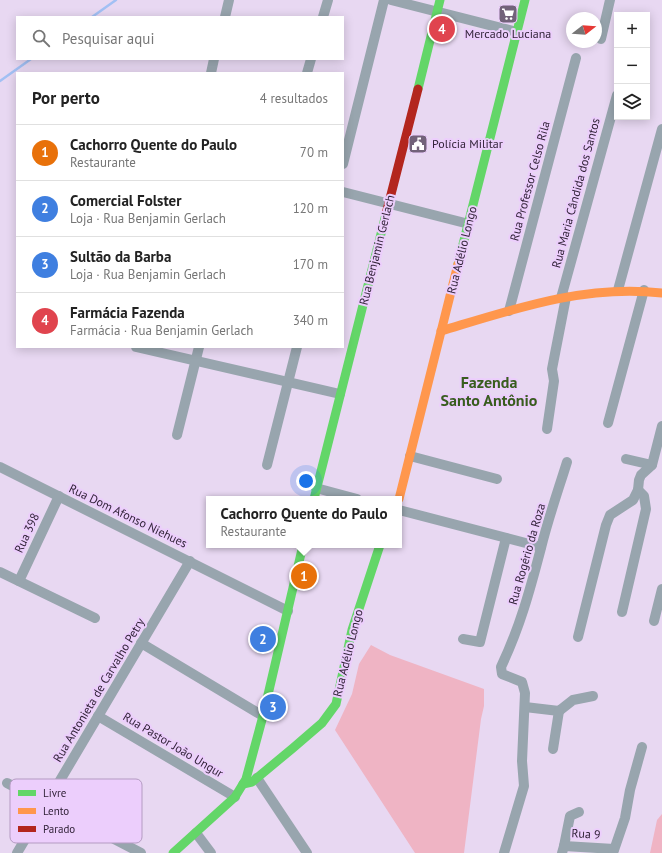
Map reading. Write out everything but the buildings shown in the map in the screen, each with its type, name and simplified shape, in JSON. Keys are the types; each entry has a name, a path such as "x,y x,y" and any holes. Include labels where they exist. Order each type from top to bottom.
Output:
{"street":[{"path":"225,16 229,0"},
{"path":"323,16 328,0"},
{"path":"344,160 384,0"},
{"path":"391,0 517,32"},
{"name":"Rua Benjamin Gerlach","path":"315,496 440,0"},
{"name":"Rua Adélio Longo","path":"400,496 525,0"},
{"path":"602,39 610,0"},
{"name":"Rua Professor Celso Rila","path":"509,311 576,58"},
{"path":"211,72 214,60"},
{"path":"307,72 311,60"},
{"name":"Rua Maria Cândida dos Santos","path":"546,429 554,381 552,369 563,297 614,106"},
{"path":"618,290 662,129"},
{"path":"344,192 468,224"},
{"path":"441,331 563,297 618,290 644,290 662,293"},
{"path":"608,423 644,290"},
{"path":"140,348 340,394"},
{"path":"177,435 200,348"},
{"path":"267,465 297,348"},
{"path":"578,637 606,524 610,515 633,500 638,490 638,480 645,470 652,465 662,426"},
{"path":"410,456 497,479"},
{"path":"626,459 652,465"},
{"name":"Rua Rogério da Roza","path":"525,707 525,687 522,682 502,674 501,667 509,651 530,596 541,547 567,462"},
{"name":"Rua Dom Afonso Niehues","path":"0,467 288,611"},
{"path":"316,488 346,496"},
{"path":"622,612 646,509 644,496 638,490"},
{"name":"Rua 398","path":"19,581 59,496"},
{"path":"402,511 541,547"},
{"path":"463,639 480,642 506,538"},
{"path":"302,548 263,716 252,775 307,853"},
{"name":"Rua Adélio Longo","path":"234,797 243,784 248,784 252,775 322,723 336,704 354,623 379,548"},
{"name":"Rua Antonieta de Carvalho Petry","path":"61,779 190,561"},
{"path":"0,572 95,618"},
{"path":"654,621 662,589"},
{"path":"142,643 263,716"},
{"path":"553,749 559,711 573,700 593,696"},
{"path":"504,853 524,786 522,761 525,707 559,711"},
{"name":"Rua Pastor João Ungur","path":"98,716 234,797"},
{"path":"613,851 625,818 630,790 642,747"},
{"path":"173,853 234,797"},
{"path":"563,850 570,816 579,812"},
{"path":"196,833 210,853"},
{"path":"507,839 509,853"},
{"name":"Rua Antonieta de Carvalho Petry","path":"17,853 23,843"},
{"path":"123,843 141,853"},
{"name":"Rua 9","path":"563,850 613,851"}],"shaded area":[{"path":"371,645 390,655 484,689 484,706 481,719 464,853 415,853 335,730 352,694 359,664"},
{"path":"662,814 662,853 650,853 657,820"}],"waterway":[{"path":"93,16 116,0"},
{"path":"0,81 30,60"}],"traffic: fast":[{"path":"418,89 440,0"},
{"path":"458,264 525,0"},
{"path":"315,496 386,214"},
{"path":"173,853 235,797 246,779 263,716 302,548"},
{"path":"243,784 252,782 293,748 322,723 336,704 352,630 379,548"}],"traffic: slow":[{"path":"400,496 458,264"},
{"path":"441,331 523,307 577,295 633,291 662,293"}],"traffic: jam":[{"path":"386,214 418,89"}],"place":[{"name":"Mercado Luciana","path":"508,14"},
{"name":"Farmácia Fazenda","path":"442,29"},
{"name":"Polícia Militar","path":"418,144"},
{"name":"Cachorro Quente do Paulo","path":"304,576"},
{"name":"Comercial Folster","path":"263,639"},
{"name":"Sultão da Barba","path":"273,707"}],"district":[{"name":"Fazenda Santo Antônio","path":"489,391"}]}
